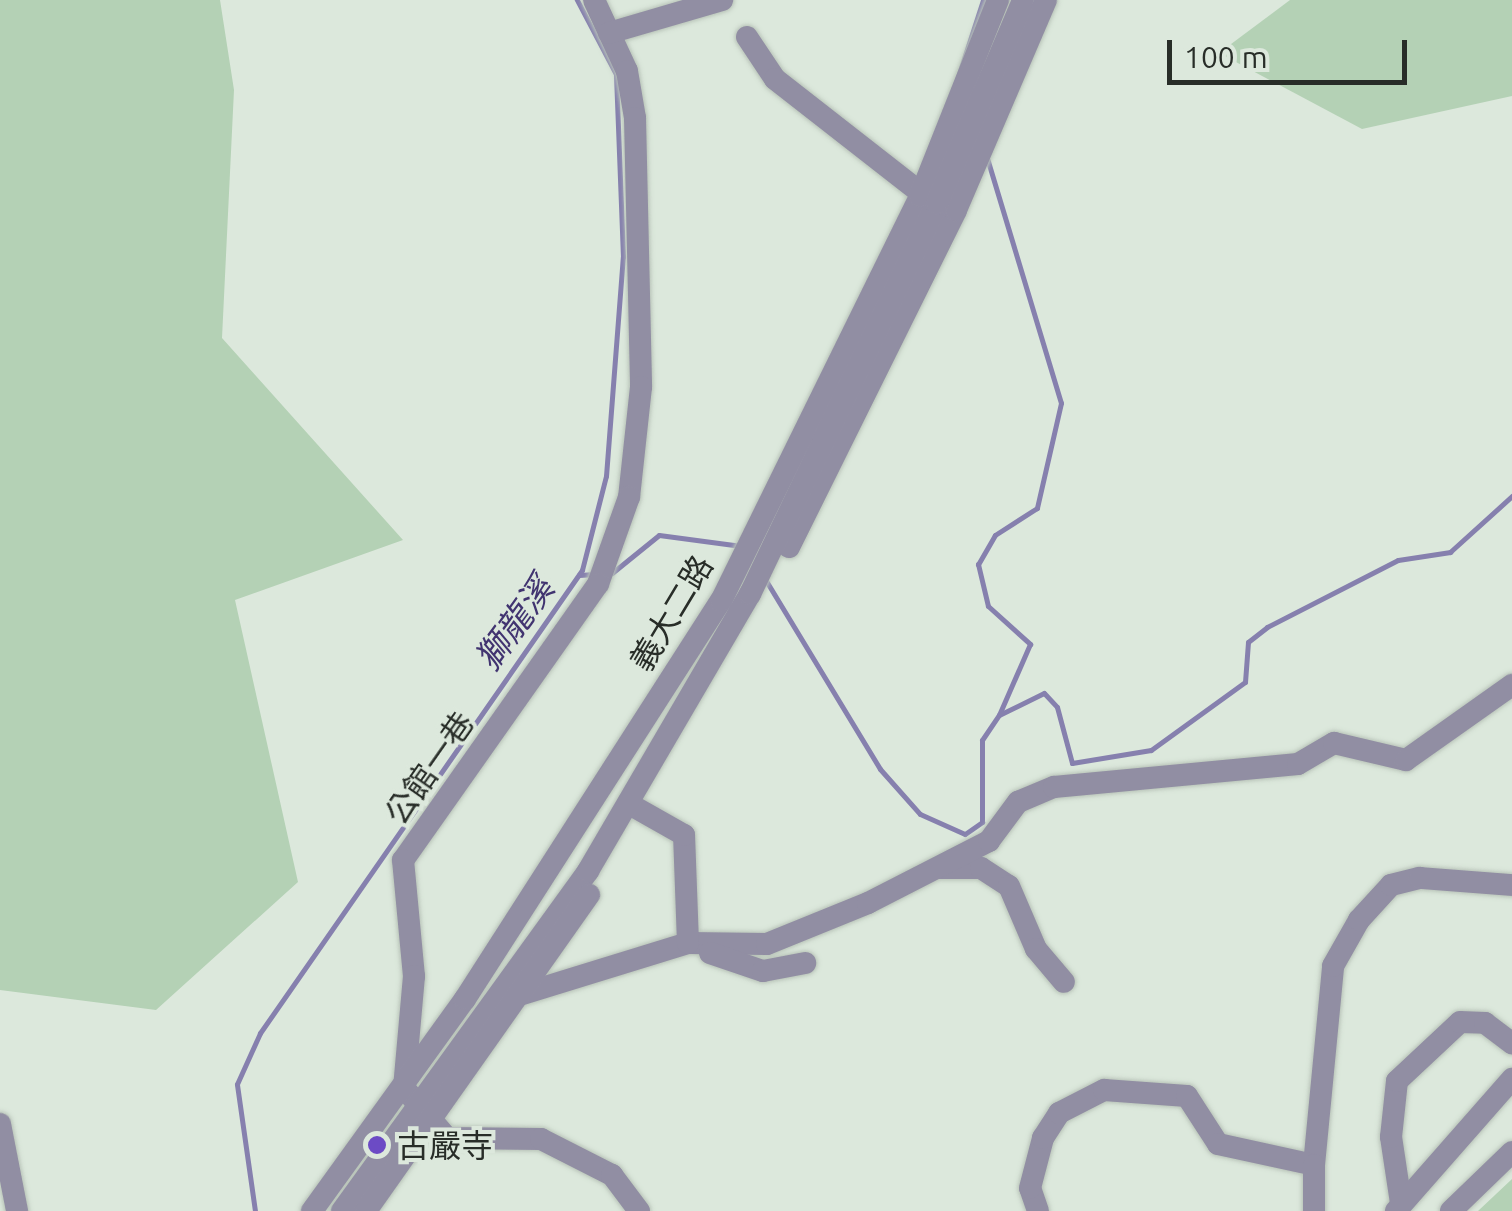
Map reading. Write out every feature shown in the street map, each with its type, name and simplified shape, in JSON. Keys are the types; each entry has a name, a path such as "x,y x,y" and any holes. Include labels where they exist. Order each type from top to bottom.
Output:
{"street":[{"name":"公館一巷","path":"404,1088 414,976 404,860 598,584 629,496 641,387 636,118 609,33 594,0"},
{"path":"609,33 722,0"},
{"name":"義大二路","path":"938,203 998,0"},
{"name":"義大二路","path":"342,1211 424,1119 522,994 638,808 750,594 938,203 1023,0"},
{"name":"義大二路","path":"312,1211 404,1088 721,601 1046,0"},
{"path":"747,37 775,79 866,141 938,203"},
{"path":"494,1002 688,943 766,944 988,841 1018,802 1054,787 1298,764 1334,742 1406,760 1512,685"},
{"path":"638,808 684,835 688,943"},
{"name":"義大二路","path":"366,1211 494,1002 638,808"},
{"path":"916,872 968,867 999,877 1064,982"},
{"path":"1314,1211 1314,1165 1333,966 1360,920 1391,885 1420,878 1512,885"},
{"path":"688,943 763,971 804,964"},
{"path":"1398,1207 1391,1137 1397,1081 1460,1022 1486,1022 1512,1042"},
{"path":"1398,1207 1512,1079"},
{"path":"404,1088 424,1119 448,1138 541,1139 612,1174 639,1211"},
{"path":"1038,1211 1030,1188 1043,1138 1059,1112 1104,1090 1186,1096 1218,1144 1314,1165"},
{"path":"0,1124 16,1211"},
{"path":"1452,1211 1512,1152"}],"green space":[{"path":"0,0 220,0 234,90 222,338 403,540 235,600 298,882 156,1010 0,990"},
{"path":"1290,0 1512,0 1512,96 1362,129 1219,53"},
{"path":"1512,1179 1512,1211 1478,1211"}],"waterway":[{"name":"獅龍溪","path":"255,1211 237,1084 260,1033 582,570 606,476 623,257 616,74 577,0"},
{"path":"958,77 983,0"},
{"path":"987,158 1061,403 1037,508 995,535 978,564 988,606 1030,644 999,715"},
{"path":"765,579 880,769 920,814 965,834 982,822 982,740 999,715 1044,693 1057,707 1072,763 1151,750 1245,682 1248,642 1267,627 1398,560 1450,552 1512,496"},
{"path":"612,573 659,535 741,546"},
{"path":"579,575 596,574"}],"place":[{"name":"古嚴寺","path":"377,1145"}]}
